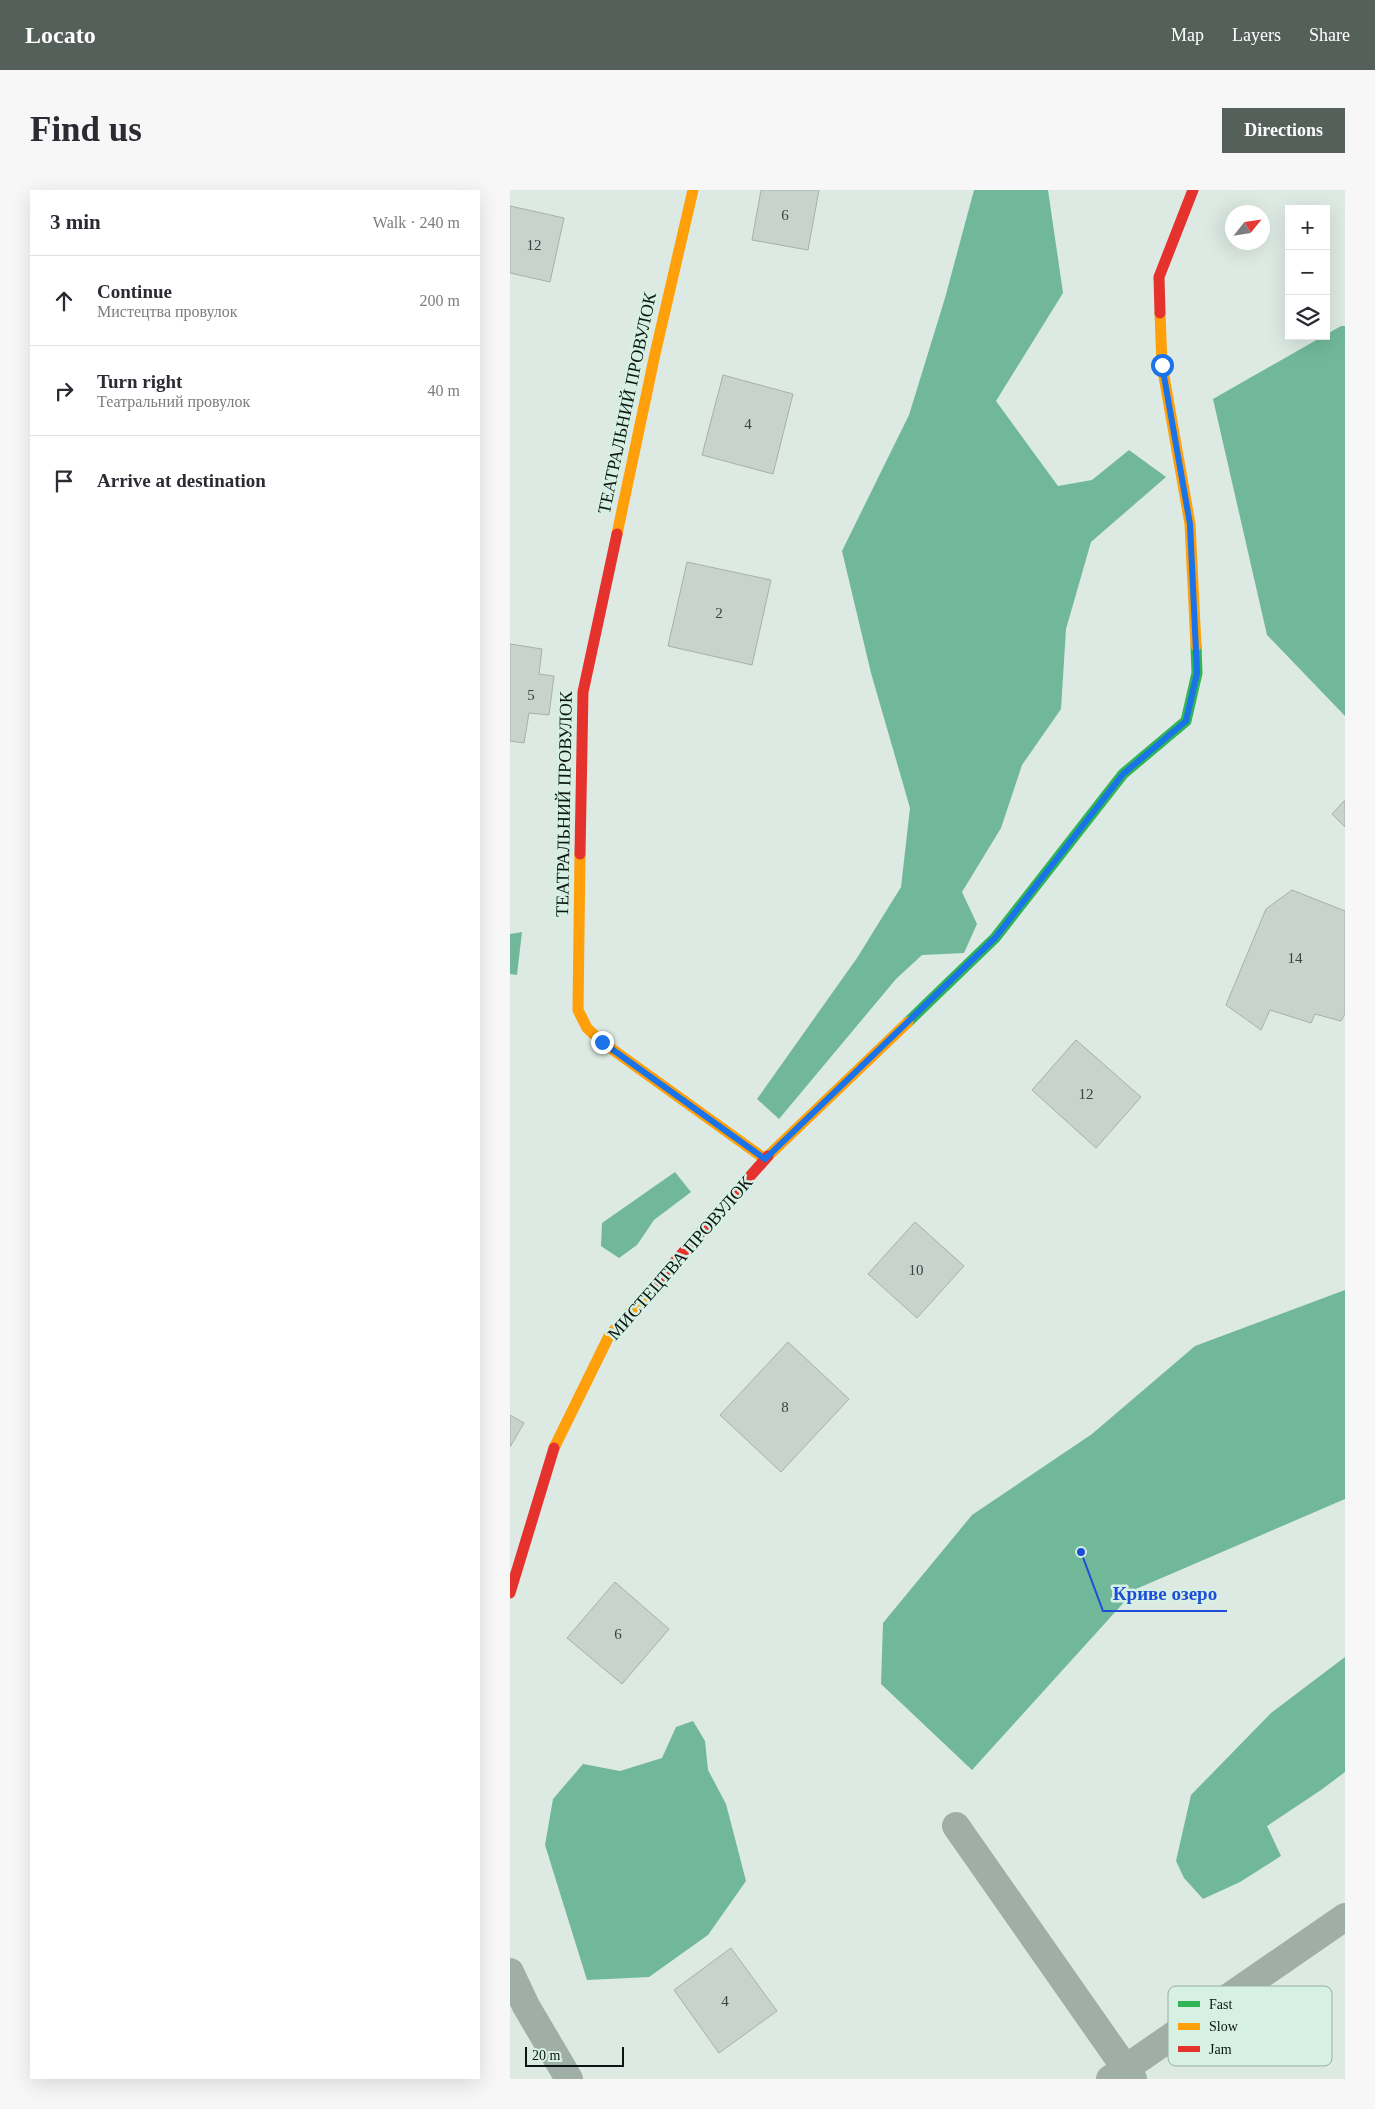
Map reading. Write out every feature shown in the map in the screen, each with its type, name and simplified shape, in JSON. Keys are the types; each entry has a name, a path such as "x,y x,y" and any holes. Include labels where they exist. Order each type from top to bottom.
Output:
{"street":[{"name":"ТЕАТРАЛЬНИЙ ПРОВУЛОК","path":"693,190 653,363 583,692 578,1010 587,1028 602,1042 765,1159"},
{"name":"МИСТЕЦТВА ПРОВУЛОК","path":"510,1593 553,1450 609,1336 765,1159 995,938 1123,774 1186,721 1197,673 1190,524 1162,365 1159,277 1192,190"},
{"path":"956,1826 1122,2075 1168,2042"},
{"path":"1248,1986 1345,1917"},
{"path":"510,1972 526,2006 569,2079"}],"shaded area":[{"path":"974,190 1048,190 1063,293 996,401 1058,486 1092,480 1129,450 1166,477 1091,542 1066,629 1061,709 1022,765 1001,828 962,892 977,924 964,953 922,955 896,979 779,1119 757,1099 857,958 901,887 910,808 871,673 842,551 909,415 945,298"},
{"path":"1341,326 1345,326 1345,716 1267,635 1213,399 1316,340 1330,340 1330,332"},
{"path":"522,932 517,975 510,974 510,934"},
{"path":"675,1172 691,1192 654,1220 637,1245 619,1258 601,1246 602,1223"},
{"path":"1345,1290 1345,1499 1136,1589 972,1770 881,1684 883,1623 972,1515 1092,1434 1195,1346"},
{"path":"1345,1657 1345,1772 1267,1826 1281,1856 1240,1882 1203,1899 1184,1878 1176,1861 1191,1795 1271,1713"},
{"path":"693,1721 705,1741 708,1770 726,1804 746,1881 708,1935 649,1977 587,1980 545,1845 553,1799 583,1764 620,1771 662,1758 676,1727"}],"building":[{"path":"761,190 819,190 808,250 752,240"},
{"path":"510,206 564,218 550,282 510,273"},
{"path":"723,375 793,394 773,474 702,455"},
{"path":"687,562 771,580 752,665 668,646"},
{"path":"510,644 542,649 539,674 554,676 549,715 529,713 524,743 510,741"},
{"path":"1345,800 1345,827 1332,814"},
{"path":"1292,890 1345,911 1345,1014 1341,1021 1315,1014 1311,1023 1270,1010 1261,1030 1226,1005 1266,909"},
{"path":"1076,1040 1141,1097 1096,1148 1032,1090"},
{"path":"915,1222 964,1266 917,1318 868,1274"},
{"path":"788,1342 849,1399 781,1472 720,1415"},
{"path":"510,1415 524,1423 510,1447"},
{"path":"615,1582 669,1629 622,1684 567,1638"},
{"path":"731,1948 777,2011 719,2053 674,1990"}],"traffic: fast":[{"path":"908,1022 995,938 1123,774 1186,721 1197,673 1196,646"}],"traffic: slow":[{"path":"617,534 655,354 693,190"},
{"path":"1160,313 1162,365 1190,524 1196,646"},
{"path":"580,854 578,1010 587,1028 602,1042 765,1159"},
{"path":"768,1156 908,1022"},
{"path":"554,1448 609,1336 657,1282"}],"traffic: jam":[{"path":"1160,313 1159,277 1193,190"},
{"path":"580,854 583,692 617,534"},
{"path":"657,1282 768,1156"},
{"path":"510,1593 554,1448"}],"place":[{"name":"Криве озеро","path":"1081,1552"}],"route":[{"path":"602,1042 765,1159 995,938 1123,774 1186,721 1197,673 1190,524 1162,365"}]}
